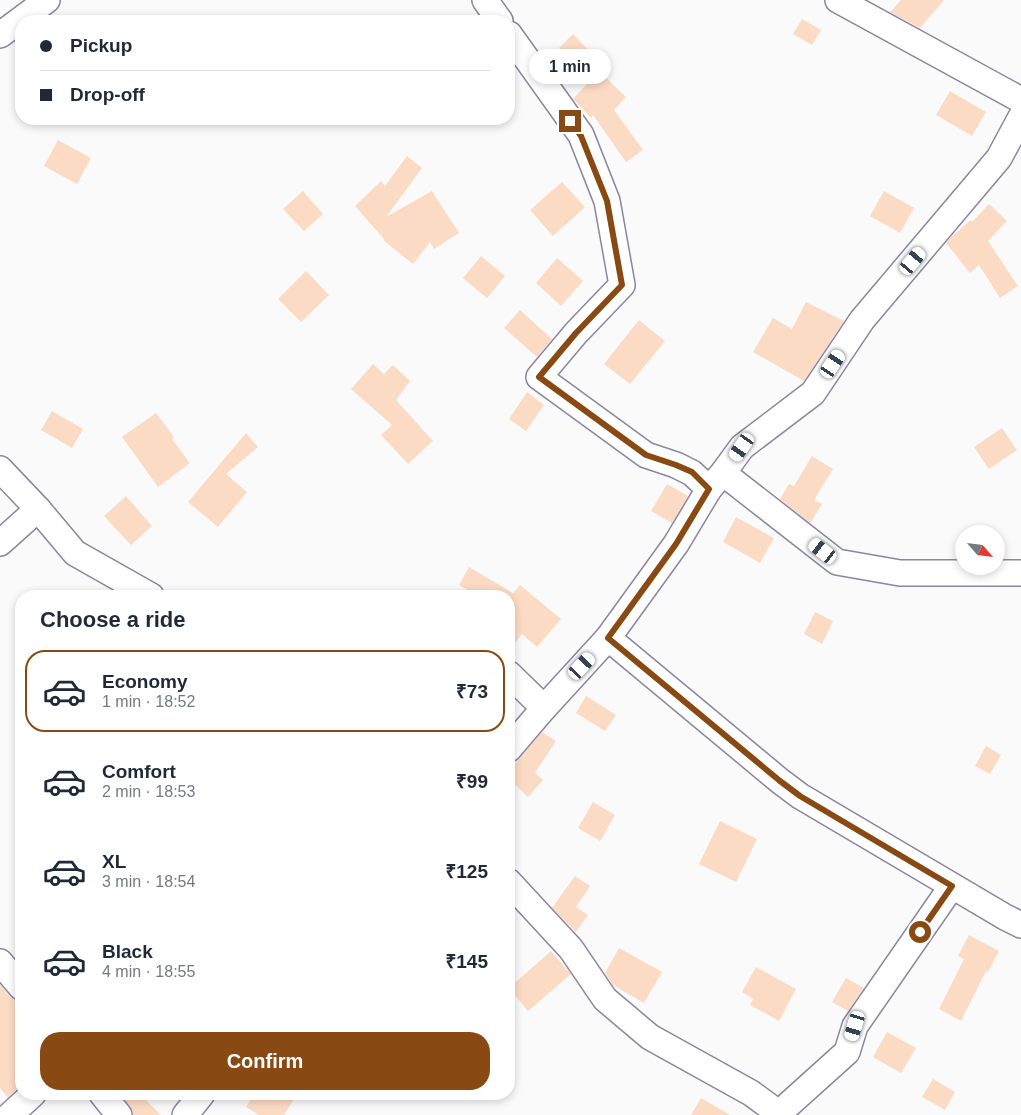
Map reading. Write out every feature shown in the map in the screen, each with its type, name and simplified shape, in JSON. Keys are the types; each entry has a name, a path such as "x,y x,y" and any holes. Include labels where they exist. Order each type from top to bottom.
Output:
{"street":[{"path":"26,15 47,0"},
{"path":"485,0 496,15"},
{"path":"838,0 1021,100"},
{"path":"0,34 15,23"},
{"path":"515,42 581,136 607,201 622,285 576,333 539,377 646,455 716,481 837,562 900,573 1021,573"},
{"path":"515,742 608,638 676,544 716,481 742,447 813,393 862,320 999,158 1021,117"},
{"path":"0,469 38,509 75,553 140,590"},
{"path":"0,543 38,509"},
{"path":"608,638 772,775 800,796 1021,925"},
{"path":"515,680 544,708"},
{"path":"515,888 571,949 606,999 650,1037 751,1093 779,1114 847,1052 855,1026 952,886"},
{"path":"0,962 15,980"},
{"path":"10,1115 26,1100"},
{"path":"107,1100 119,1115"},
{"path":"185,1115 197,1100"}],"building":[{"path":"901,0 944,0 920,28 890,12"},
{"path":"802,19 821,30 812,45 793,34"},
{"path":"573,34 597,59 584,73 559,48"},
{"path":"599,71 626,97 614,110 643,150 626,162 593,115 591,118 573,99"},
{"path":"950,91 986,112 972,136 936,115"},
{"path":"58,140 91,158 77,184 44,166"},
{"path":"407,156 422,168 386,217 432,191 459,233 434,249 430,242 413,264 383,240 355,206 381,181 385,186"},
{"path":"562,182 585,207 553,236 530,210"},
{"path":"303,191 323,214 304,231 283,209"},
{"path":"884,191 914,208 900,233 870,216"},
{"path":"989,204 1007,221 988,241 1018,286 1000,298 979,265 970,273 946,243 971,220 972,222"},
{"path":"481,256 505,276 487,298 463,278"},
{"path":"557,258 583,281 561,306 536,283"},
{"path":"306,271 329,295 301,322 278,299"},
{"path":"806,302 844,321 804,381 753,352 773,318 792,329"},
{"path":"520,310 552,339 537,357 504,328"},
{"path":"639,320 665,341 630,384 604,364"},
{"path":"373,364 384,374 393,365 410,381 396,400 433,441 408,464 381,435 392,425 351,389"},
{"path":"527,392 544,405 526,431 509,419"},
{"path":"52,411 83,429 72,448 41,430"},
{"path":"156,413 190,463 158,487 122,437"},
{"path":"1002,428 1017,450 989,469 974,447"},
{"path":"246,433 258,447 226,474 247,492 218,527 188,502"},
{"path":"812,456 833,469 814,500 822,504 810,523 780,499 789,484 794,486"},
{"path":"667,484 688,496 672,523 651,511"},
{"path":"126,496 152,526 131,545 104,516"},
{"path":"736,517 774,538 760,563 723,542"},
{"path":"469,567 508,590 468,590 459,585"},
{"path":"520,585 561,619 537,647 522,634 515,643 515,591"},
{"path":"815,612 833,621 822,644 804,634"},
{"path":"586,696 616,715 605,731 576,713"},
{"path":"542,732 556,741 535,773 543,780 528,797 515,785 515,764"},
{"path":"986,746 1001,755 990,774 975,766"},
{"path":"593,802 615,815 600,841 578,828"},
{"path":"720,821 757,839 736,882 699,864"},
{"path":"575,876 590,886 576,907 588,915 576,932 552,908"},
{"path":"969,935 999,951 988,972 986,971 961,1021 939,1009 964,959 958,956"},
{"path":"619,948 662,972 644,1003 613,985 605,973"},
{"path":"551,951 571,974 528,1011 515,995 515,983"},
{"path":"756,967 796,989 779,1021 750,1005 753,999 742,992"},
{"path":"846,978 864,988 848,1011 832,1002"},
{"path":"0,984 10,997 15,1000 15,1091 8,1098 0,1088"},
{"path":"887,1032 916,1048 901,1073 873,1057"},
{"path":"933,1079 955,1092 945,1110 922,1097"},
{"path":"701,1098 730,1115 691,1115"},
{"path":"125,1100 146,1100 161,1115 133,1115 130,1106"},
{"path":"250,1100 293,1100 284,1115 259,1115 246,1107"}],"route":[{"path":"570,121 581,136 607,201 622,285 576,333 539,377 646,455 692,472 709,489 676,544 608,638 800,796 952,886 920,932"}]}
